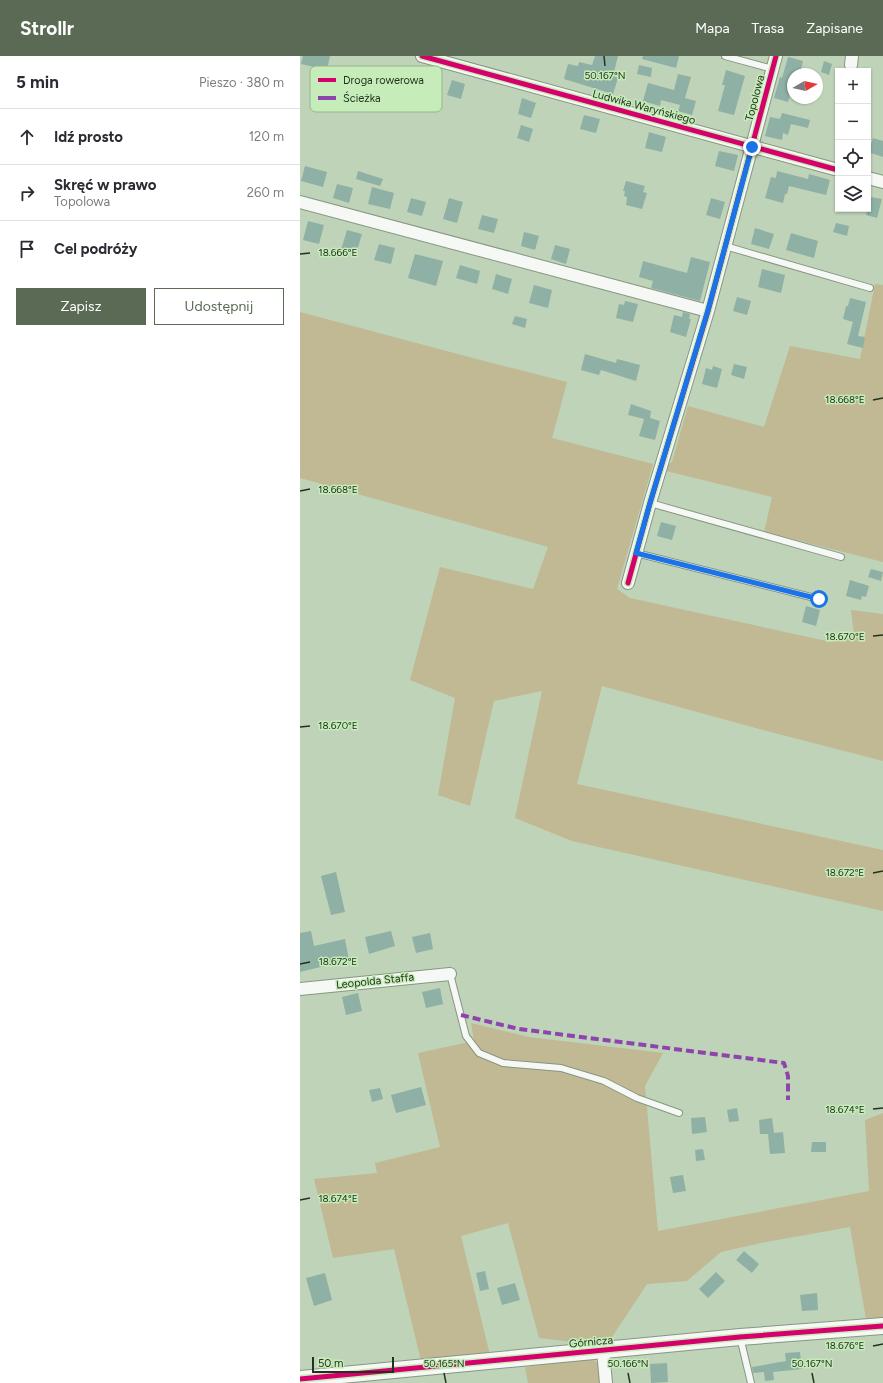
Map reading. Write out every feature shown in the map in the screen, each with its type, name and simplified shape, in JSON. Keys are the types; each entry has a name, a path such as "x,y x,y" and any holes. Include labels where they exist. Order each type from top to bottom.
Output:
{"street":[{"name":"Ludwika Waryńskiego","path":"422,56 835,169"},
{"name":"Topolowa","path":"628,583 650,503 708,310 776,56"},
{"path":"871,179 883,182"},
{"path":"300,202 708,310"},
{"name":"Leopolda Staffa","path":"300,988 450,974"},
{"name":"Górnicza","path":"300,1379 740,1337 883,1326"},
{"path":"603,1351 606,1383"}],"lane":[{"path":"725,56 773,69"},
{"path":"724,246 870,288"},
{"path":"650,503 842,557"},
{"path":"636,553 819,599"},
{"path":"450,974 466,1036 479,1053 503,1063 561,1068 604,1081 637,1098 679,1113"},
{"path":"740,1337 751,1383"}],"shaded area":[{"path":"875,284 883,285 883,562 764,532 772,497 666,471 665,467 672,462 688,406 764,427 790,346 860,359"},
{"path":"300,312 567,382 552,438 653,464 617,589 630,598 831,642 854,635 851,610 883,614 883,761 602,686 577,784 883,850 883,911 572,841 515,818 542,691 494,701 470,806 438,795 455,698 410,680 440,567 533,589 548,547 300,478"},
{"path":"471,1023 529,1037 663,1053 645,1086 658,1231 869,1191 865,1120 883,1113 883,1318 866,1319 850,1227 761,1243 721,1252 687,1281 647,1284 606,1346 539,1338 508,1223 461,1236 490,1355 421,1361 394,1249 333,1258 314,1179 377,1173 375,1163 440,1147 418,1053 474,1041"},
{"path":"592,1358 598,1364 601,1383 528,1383 525,1367"}],"building":[{"path":"303,56 330,56 328,66 310,66 301,64"},
{"path":"595,56 618,56 613,76 618,78 613,94 564,79 568,64 578,66 579,62 592,65"},
{"path":"643,56 679,56 676,68 642,59"},
{"path":"788,57 803,61 801,68 787,68 787,102 774,98 780,77 782,78"},
{"path":"824,61 832,64 829,75 823,73 822,68"},
{"path":"639,65 652,68 651,77 637,74"},
{"path":"726,70 745,76 734,115 718,111 725,85 722,85"},
{"path":"678,74 691,77 685,98 696,101 692,115 678,111 680,105 661,100 660,106 643,101 648,83 674,90"},
{"path":"452,80 465,84 461,99 447,95"},
{"path":"522,98 536,103 531,118 518,114"},
{"path":"782,113 810,120 808,128 791,124 788,135 783,133 782,140 765,136 770,117 780,119"},
{"path":"584,115 600,119 596,133 580,129"},
{"path":"521,125 533,129 529,142 517,138"},
{"path":"649,132 666,137 662,152 645,148"},
{"path":"873,138 883,141 883,157 871,153 871,144"},
{"path":"719,151 738,155 734,171 715,166"},
{"path":"305,166 327,172 323,187 301,181"},
{"path":"358,171 383,179 380,186 356,179"},
{"path":"777,171 808,179 809,174 830,180 826,195 789,186 783,203 765,198 771,177 776,178"},
{"path":"626,181 645,186 643,192 647,193 642,209 626,205 627,197 624,196 625,191 623,191"},
{"path":"337,184 353,188 349,203 333,198"},
{"path":"372,187 394,193 390,209 368,204"},
{"path":"871,197 882,199 877,218 866,215 867,212 871,212"},
{"path":"411,198 426,202 422,216 407,212"},
{"path":"449,198 463,202 457,223 443,219"},
{"path":"711,198 725,202 720,219 706,215"},
{"path":"482,215 498,219 494,233 478,229"},
{"path":"308,221 324,225 319,244 303,240"},
{"path":"836,223 849,226 847,236 833,232"},
{"path":"755,228 774,234 769,249 751,244"},
{"path":"347,230 362,234 356,254 341,250"},
{"path":"524,232 539,236 535,250 521,246"},
{"path":"791,233 818,241 814,258 786,250"},
{"path":"379,244 395,248 391,264 374,260"},
{"path":"555,245 570,249 566,264 551,259"},
{"path":"415,254 443,261 436,286 408,278"},
{"path":"691,257 710,262 700,301 651,288 653,281 639,277 643,261 687,273"},
{"path":"460,265 480,271 477,284 456,278"},
{"path":"762,269 785,275 781,293 758,287"},
{"path":"496,274 512,279 508,294 492,289"},
{"path":"534,285 552,290 548,308 529,303"},
{"path":"737,297 751,301 747,315 733,311"},
{"path":"850,298 866,302 858,336 865,337 863,348 847,344 853,322 843,319 846,306 848,306"},
{"path":"625,301 638,304 633,322 616,318 619,304 624,305"},
{"path":"683,312 690,314 689,319 691,319 686,337 670,332 674,315 682,317"},
{"path":"515,316 527,319 525,328 512,324"},
{"path":"585,354 616,363 617,359 640,365 636,381 601,370 599,375 581,370"},
{"path":"734,364 747,367 744,379 731,375"},
{"path":"713,366 722,369 717,388 702,384 706,368 712,370"},
{"path":"631,404 651,411 650,418 660,421 655,440 639,436 644,419 628,415"},
{"path":"661,522 676,526 672,540 657,536"},
{"path":"871,569 883,572 881,581 868,577"},
{"path":"850,580 869,586 866,597 862,596 861,600 846,596"},
{"path":"806,606 820,610 816,626 802,622"},
{"path":"336,872 345,912 331,915 321,876"},
{"path":"311,931 314,946 345,939 349,960 300,972 300,933"},
{"path":"391,931 395,946 369,954 365,937"},
{"path":"430,933 433,949 416,953 412,937"},
{"path":"440,988 443,1004 426,1008 422,992"},
{"path":"358,993 362,1011 346,1015 342,997"},
{"path":"421,1087 426,1105 396,1113 391,1095"},
{"path":"380,1088 383,1099 372,1102 369,1090"},
{"path":"737,1108 739,1121 729,1122 727,1110"},
{"path":"705,1117 707,1132 692,1134 691,1118"},
{"path":"772,1118 774,1133 783,1132 785,1153 770,1154 768,1134 760,1134 759,1120"},
{"path":"812,1142 826,1142 826,1152 811,1152"},
{"path":"703,1149 705,1160 696,1161 695,1150"},
{"path":"683,1175 686,1191 673,1193 670,1177"},
{"path":"744,1251 759,1264 752,1273 736,1260"},
{"path":"485,1271 489,1289 480,1291 476,1273"},
{"path":"716,1272 725,1281 708,1298 699,1289"},
{"path":"325,1273 332,1300 314,1306 306,1278"},
{"path":"515,1283 520,1300 502,1305 497,1288"},
{"path":"817,1293 818,1310 802,1311 800,1295"},
{"path":"800,1352 802,1369 773,1372 774,1380 765,1381 764,1372 753,1373 752,1367 786,1361 785,1353"},
{"path":"667,1363 668,1382 651,1383 650,1364"}],"marked path":[{"path":"461,1015 519,1029 784,1063 788,1076 788,1100"}],"cycle path":[{"path":"422,56 835,169"},
{"path":"628,583 650,503 708,311 776,56"},
{"path":"300,1379 740,1337 883,1326"}],"route":[{"path":"752,147 724,246 708,310 636,553 819,599"}]}
